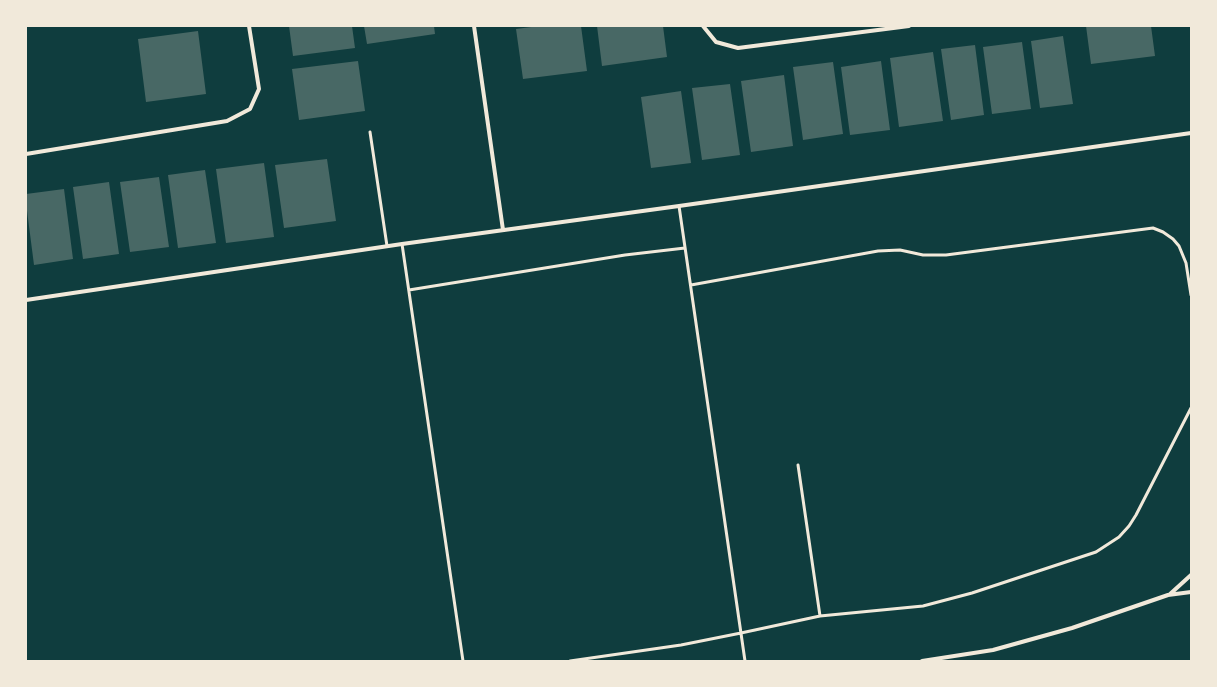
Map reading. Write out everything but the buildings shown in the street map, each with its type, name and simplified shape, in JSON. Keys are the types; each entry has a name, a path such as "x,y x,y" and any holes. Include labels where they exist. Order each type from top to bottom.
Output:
{"street":[{"path":"26,154 226,121 250,109 259,89 249,26"},
{"path":"474,26 503,230"},
{"path":"703,26 716,42 738,48 909,26"},
{"path":"26,300 387,246 1191,133"},
{"path":"1168,595 1191,575"},
{"path":"922,661 993,650 1072,628 1168,595 1191,592"}],"lane":[{"path":"370,132 387,246"},
{"path":"680,206 745,661"},
{"path":"691,285 878,251 900,250 923,255 946,255 1153,228 1164,232 1179,246 1186,263 1191,295"},
{"path":"402,244 463,661"},
{"path":"409,290 625,255 686,248"},
{"path":"570,661 681,645 741,634 820,616 908,608 935,603 972,593 1096,552 1119,537 1129,526 1191,408"},
{"path":"798,465 820,616"}]}
